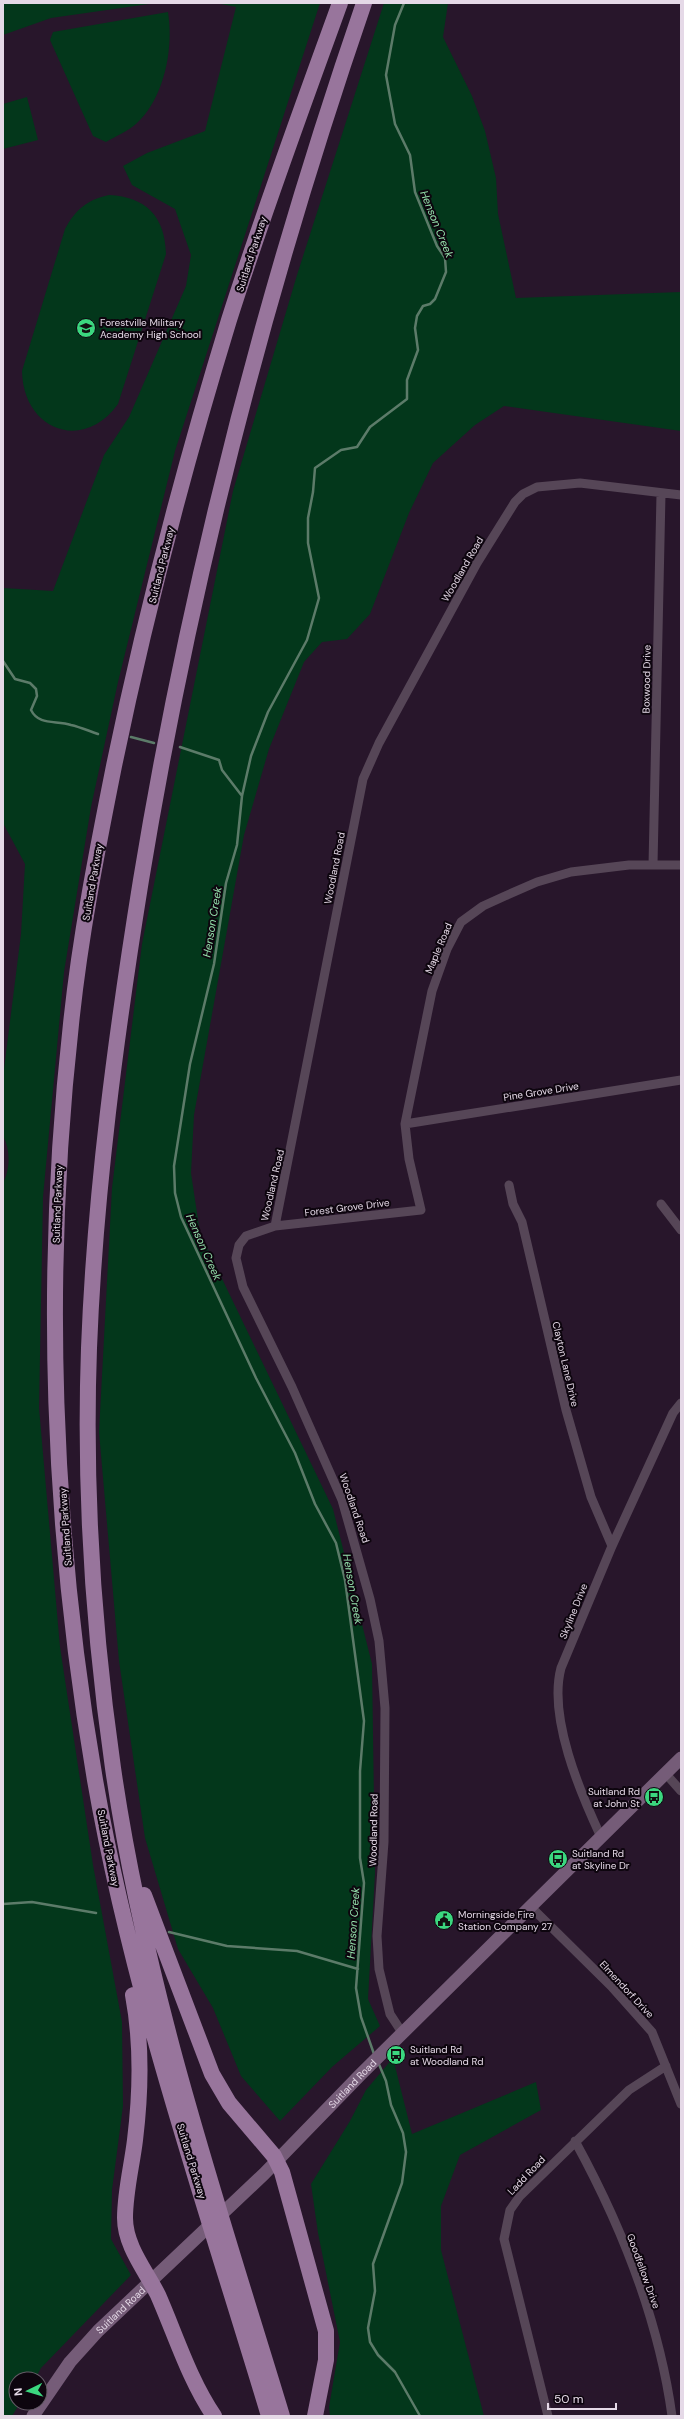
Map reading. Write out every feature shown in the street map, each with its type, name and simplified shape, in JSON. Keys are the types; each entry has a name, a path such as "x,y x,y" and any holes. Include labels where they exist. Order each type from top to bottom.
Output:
{"highway":[{"name":"Suitland Parkway","path":"282,2416 227,2254 147,2009 115,1883 80,1684 68,1571 60,1452 55,1318 56,1225 59,1152 71,1019 89,893 137,662 172,519 240,288 291,137 340,3"},
{"name":"Suitland Parkway","path":"205,2184 158,1996 136,1897 117,1796 96,1617 90,1517 88,1416 90,1318 97,1219 116,1043 157,785 213,519 280,267 364,3"},
{"path":"117,1796 133,1847 147,1903 207,2064 229,2103 277,2160 284,2177 326,2331 326,2360 315,2416"},
{"path":"115,1883 120,1935 135,2002 140,2059 139,2105 125,2224 133,2249 150,2280 182,2357 214,2416"},
{"name":"Suitland Parkway","path":"227,2254 269,2416"}],"main road":[{"name":"Suitland Road","path":"33,2416 74,2357 150,2280 277,2160 361,2074 681,1758"}],"street":[{"name":"Woodland Road","path":"402,2034 390,2014 379,1969 378,1936 384,1842 384,1708 379,1641 370,1599 342,1500 294,1393 243,1288 237,1267 239,1245 246,1236 275,1226 358,797 369,762 477,563 515,502 523,494 537,487 580,484 681,495"},
{"name":"Boxwood Drive","path":"653,865 661,494"},
{"name":"Maple Road","path":"421,1210 410,1166 405,1124 432,991 447,950 460,922 483,906 544,880 599,867 681,865"},
{"name":"Pine Grove Drive","path":"405,1124 681,1080"},
{"name":"Clayton Lane Drive","path":"509,1184 513,1204 522,1222 566,1410 591,1497 612,1546"},
{"path":"661,1204 681,1230"},
{"name":"Forest Grove Drive","path":"275,1226 421,1210"},
{"name":"Skyline Drive","path":"601,1836 586,1805 572,1765 561,1723 557,1691 561,1668 612,1546 670,1419 681,1403"},
{"path":"666,1774 681,1791"},
{"name":"Elmendorf Drive","path":"531,1907 611,1986 652,2032 681,2104"},
{"name":"Ladd Road","path":"548,2416 504,2238 506,2222 510,2210 520,2196 575,2141 630,2090 666,2066"},
{"name":"Goodfellow Drive","path":"575,2141 602,2189 640,2290 662,2358 672,2416"}],"green space":[{"path":"3,3 156,3 51,18 3,35"},
{"path":"216,3 320,3 175,451 118,682 91,807 64,972 43,1197 39,1408 60,1647 93,1865 122,2022 123,2106 112,2190 111,2239 131,2275 39,2371 8,2371 8,2411 15,2411 12,2416 3,2415 3,1183 9,1160 6,1142 3,1136 3,1077 21,934 25,864 3,823 3,588 53,591 104,455 129,417 186,286 191,255 175,209 132,185 123,166 147,153 205,131 236,7"},
{"path":"384,3 448,3 443,37 472,96 485,131 496,178 498,214 516,298 681,292 681,431 504,406 475,425 433,463 409,513 370,614 347,639 322,642 304,662 269,749 244,835 194,1115 191,1173 200,1233 333,1509 372,1664 375,1873 368,1999 380,2026 332,2067 280,2121 241,2076 213,2008 178,1949 145,1838 119,1661 99,1432 112,1188 142,944 233,491 297,275"},
{"path":"168,12 168,57 165,72 154,101 146,114 126,131 106,142 93,136 50,40 53,32"},
{"path":"27,97 38,140 3,149 3,104"},
{"path":"109,195 133,200 151,211 162,229 166,254 118,404 104,419 88,428 73,431 57,428 44,420 32,408 25,391 22,371 65,229 73,216 83,206 101,197"},
{"path":"393,2058 412,2134 536,2082 541,2110 460,2155 441,2206 441,2250 484,2416 330,2416 329,2407 340,2342 318,2233 311,2184 350,2121 366,2090"}],"waterway":[{"name":"Henson Creek","path":"374,2054 361,2017 356,1988 364,1883 360,1858 360,1771 364,1721 345,1580 336,1543 315,1504 295,1453 256,1378 181,1217 175,1193 174,1166 190,1064 214,964 226,883 237,845 242,796 251,756 268,712 307,640 319,598 308,543 308,518 313,492 315,468 341,450 357,447 370,427 407,399 407,380 418,350 415,328 417,316 423,306 430,304 435,299 446,272 445,258 437,246 415,192 410,155 395,124 386,75 395,25 404,3"},
{"path":"3,661 15,679 30,683 36,689 37,696 31,710 34,715 48,722 74,726 98,734"},
{"path":"131,737 154,743"},
{"path":"180,747 219,760 222,770 242,796"},
{"path":"3,1904 32,1902 96,1913"},
{"path":"169,1932 227,1946 297,1951 358,1969"},
{"name":"Henson Creek","path":"378,2062 386,2081 391,2105 403,2133 406,2152 402,2183 373,2264 375,2291 368,2328 370,2342 378,2355 395,2372 420,2416"}],"place":[{"name":"Forestville Military Academy High School","path":"86,328"},
{"name":"Suitland Rd at John St","path":"654,1797"},
{"name":"Suitland Rd at Skyline Dr","path":"558,1859"},
{"name":"Morningside Fire Station Company 27","path":"444,1920"},
{"name":"Suitland Rd at Woodland Rd","path":"396,2055"}]}
